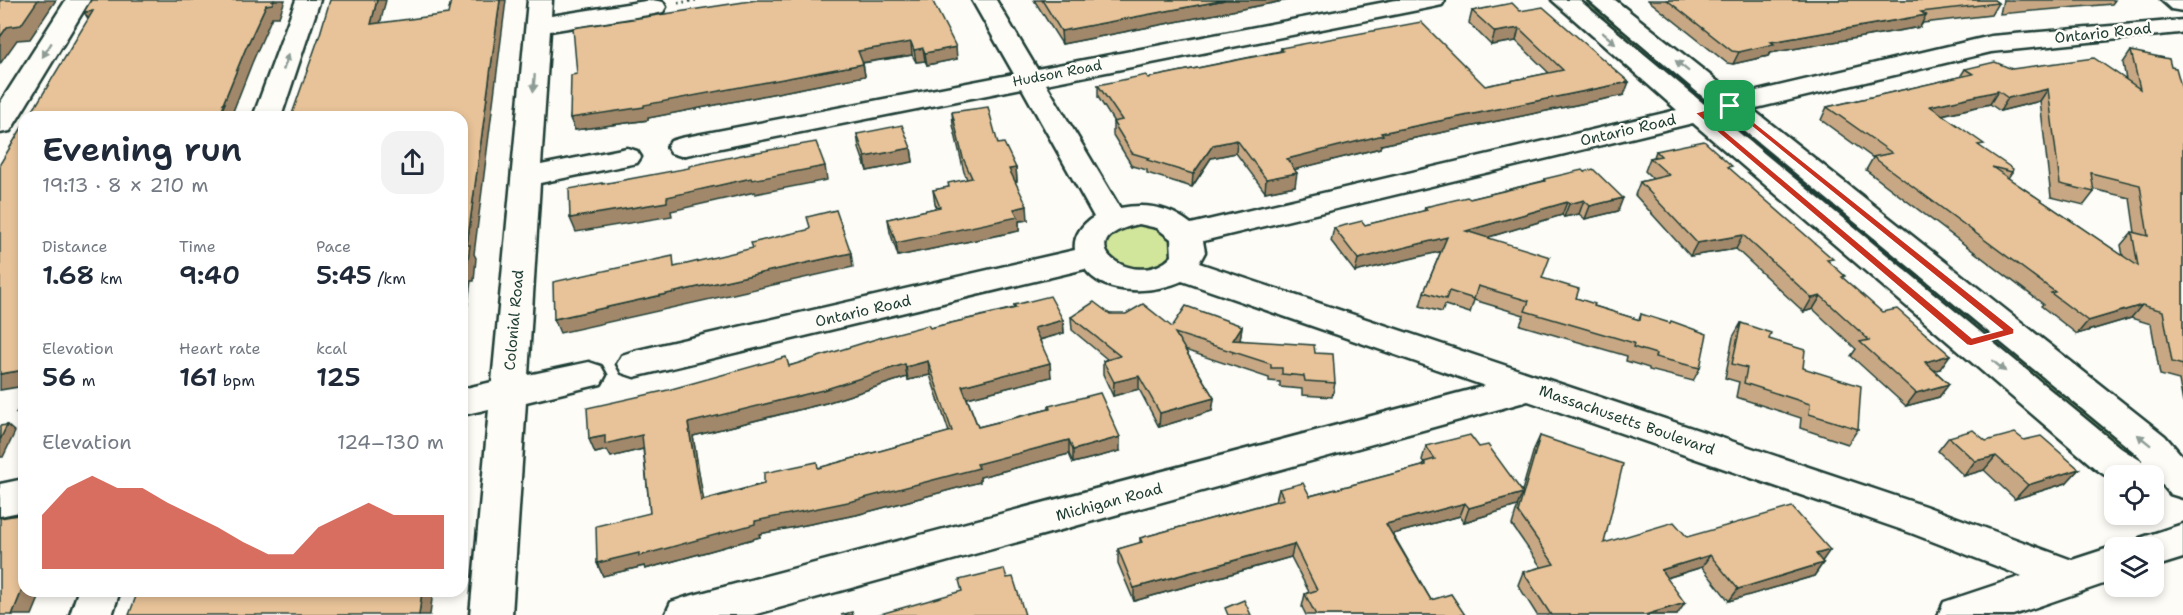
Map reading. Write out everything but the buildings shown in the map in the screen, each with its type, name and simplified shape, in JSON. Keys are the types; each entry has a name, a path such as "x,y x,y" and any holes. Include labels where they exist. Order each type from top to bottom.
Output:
{"street":[{"path":"0,125 78,0"},
{"path":"269,111 308,0"},
{"path":"984,0 1111,219 1099,226 1091,235 1088,246 1092,257 1100,267 1114,275 1131,279 1157,278 1183,251"},
{"name":"Hudson Road","path":"681,147 1433,0"},
{"path":"1564,0 2119,465"},
{"path":"1600,0 2152,446 2183,483"},
{"path":"539,12 654,7"},
{"name":"Colonial Road","path":"491,615 539,12"},
{"name":"Ontario Road","path":"1183,251 1699,113 1991,44 2179,12"},
{"path":"526,177 627,157"},
{"name":"Massachusetts Boulevard","path":"1111,219 1125,215 1153,215 1172,223 1183,251 1530,387 1926,522 2073,578"},
{"path":"1832,225 1868,216"},
{"name":"Ontario Road","path":"634,364 1092,257"},
{"path":"1971,342 2010,331"},
{"path":"468,401 589,375"},
{"name":"Michigan Road","path":"686,615 1530,387"},
{"path":"2164,493 2183,505"},
{"path":"0,500 18,496"},
{"path":"2164,547 2183,541"},
{"path":"1959,615 2104,568"},
{"path":"91,615 97,597"}],"green space":[{"path":"1587,3 1675,75 1666,75 1582,4"},
{"path":"1759,142 1839,209 1838,211 1834,211 1754,147 1754,143"},
{"path":"1138,223 1160,228 1173,240 1172,255 1159,265 1145,269 1131,268 1119,263 1104,248 1105,239 1112,232"},
{"path":"1874,238 1970,316 1971,321 1968,322 1868,240"},
{"path":"2011,355 2019,356 2136,452 2136,457 2133,458 2010,357"}],"route":[{"path":"1730,106 2010,331 1971,342 1699,113 1730,106"}]}
